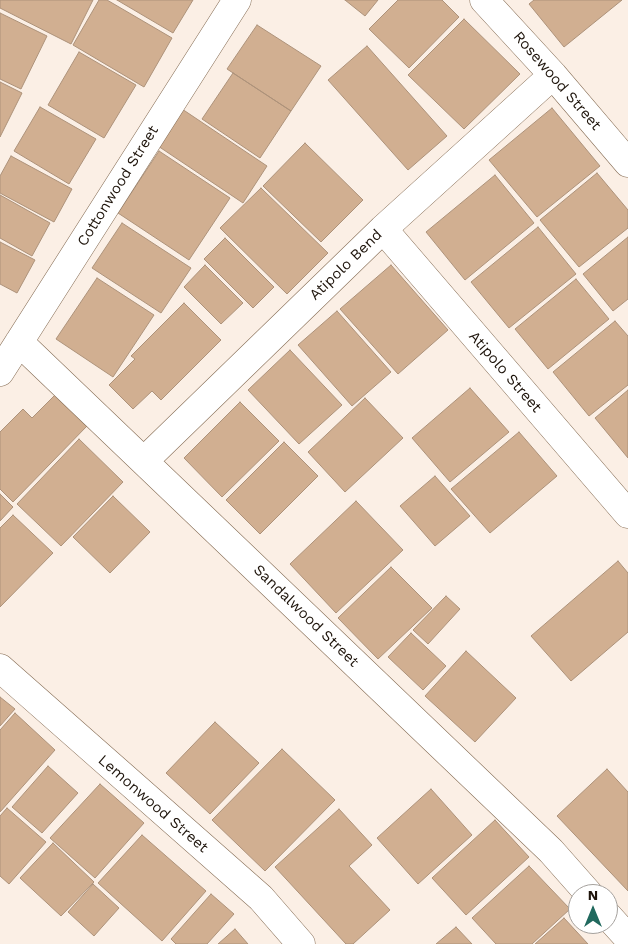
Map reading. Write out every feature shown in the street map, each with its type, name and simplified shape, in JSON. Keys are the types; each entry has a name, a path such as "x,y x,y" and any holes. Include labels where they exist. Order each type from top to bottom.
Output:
{"street":[{"name":"Cottonwood Street","path":"0,372 237,0"},
{"name":"Rosewood Street","path":"484,0 553,75 628,163"},
{"name":"Atipolo Bend","path":"144,461 383,229 553,75"},
{"name":"Atipolo Street","path":"383,229 628,514"},
{"name":"Sandalwood Street","path":"20,342 551,851 580,884"},
{"name":"Lemonwood Street","path":"0,668 261,898 301,944"},
{"path":"618,927 628,938"}],"building":[{"path":"0,0 93,0 71,44 0,8"},
{"path":"99,0 107,0 172,38 144,87 73,45"},
{"path":"117,0 193,0 173,33"},
{"path":"345,0 378,0 365,16"},
{"path":"398,0 442,0 459,17 409,68 369,29"},
{"path":"534,0 622,0 564,47 529,4"},
{"path":"0,13 47,36 21,89 0,79"},
{"path":"464,19 520,74 464,129 408,75"},
{"path":"257,25 321,66 291,111 227,69"},
{"path":"367,46 447,136 408,170 328,80"},
{"path":"79,52 136,85 104,138 48,105"},
{"path":"233,73 291,111 260,158 202,119"},
{"path":"0,82 22,93 0,137"},
{"path":"40,107 96,139 69,184 14,151"},
{"path":"552,108 600,166 537,217 489,160"},
{"path":"182,109 267,166 243,203 158,146"},
{"path":"305,143 363,200 321,242 263,186"},
{"path":"159,151 230,198 189,260 118,213"},
{"path":"11,156 72,189 54,222 0,193 0,176"},
{"path":"597,173 628,210 628,228 579,267 540,220"},
{"path":"495,175 534,223 465,280 426,232"},
{"path":"261,188 328,253 287,294 220,228"},
{"path":"0,195 50,223 32,256 0,238"},
{"path":"122,223 191,268 161,313 92,268"},
{"path":"538,227 576,274 509,328 471,282"},
{"path":"628,237 628,299 613,311 583,274"},
{"path":"225,238 274,287 253,308 204,259"},
{"path":"0,242 35,260 17,293 0,284"},
{"path":"205,265 243,303 221,324 184,287"},
{"path":"391,265 448,330 398,374 340,309"},
{"path":"97,278 154,315 113,377 56,339"},
{"path":"576,279 609,319 548,369 515,329"},
{"path":"184,303 221,340 161,400 152,391 133,409 109,385 135,359 131,356"},
{"path":"337,311 391,372 352,406 298,345"},
{"path":"615,321 628,336 628,385 589,416 553,372"},
{"path":"290,350 342,405 299,444 248,390"},
{"path":"470,388 509,432 450,482 412,438"},
{"path":"628,390 628,458 595,418"},
{"path":"55,395 87,426 13,502 0,489 0,432 23,409 32,418"},
{"path":"365,398 403,438 345,492 308,452"},
{"path":"240,402 279,441 222,497 184,458"},
{"path":"519,432 557,476 490,533 451,489"},
{"path":"79,439 123,482 61,546 17,504"},
{"path":"284,442 318,476 260,534 226,500"},
{"path":"435,476 470,516 435,546 400,506"},
{"path":"0,494 13,507 0,521"},
{"path":"113,496 150,532 110,573 73,537"},
{"path":"356,501 403,550 336,613 290,564"},
{"path":"13,515 53,553 0,607 0,528"},
{"path":"618,561 628,573 628,632 571,681 531,636"},
{"path":"391,567 432,608 378,659 338,618"},
{"path":"446,596 460,609 428,644 413,630"},
{"path":"411,633 446,666 423,690 388,657"},
{"path":"466,651 516,698 475,742 425,696"},
{"path":"0,697 15,709 0,726"},
{"path":"15,713 55,750 0,812 0,730"},
{"path":"215,722 259,763 210,814 166,773"},
{"path":"282,749 335,800 265,871 212,820"},
{"path":"48,766 78,793 42,833 12,807"},
{"path":"607,769 628,792 628,891 557,816"},
{"path":"100,784 144,823 95,878 50,838"},
{"path":"431,789 472,835 418,884 377,838"},
{"path":"7,808 46,842 9,884 0,876 0,816"},
{"path":"339,809 372,845 349,866 390,910 353,944 346,944 275,867"},
{"path":"495,820 529,857 466,915 432,878"},
{"path":"142,835 206,891 162,941 98,883"},
{"path":"53,843 94,882 61,916 20,878"},
{"path":"529,866 568,907 568,911 532,944 496,944 472,918"},
{"path":"93,884 119,908 94,936 68,912"},
{"path":"211,894 234,914 207,944 176,944 171,939"},
{"path":"564,918 568,922 568,934 579,934 588,944 535,944"},
{"path":"456,927 472,944 436,944"},
{"path":"235,929 248,944 218,944"}]}
